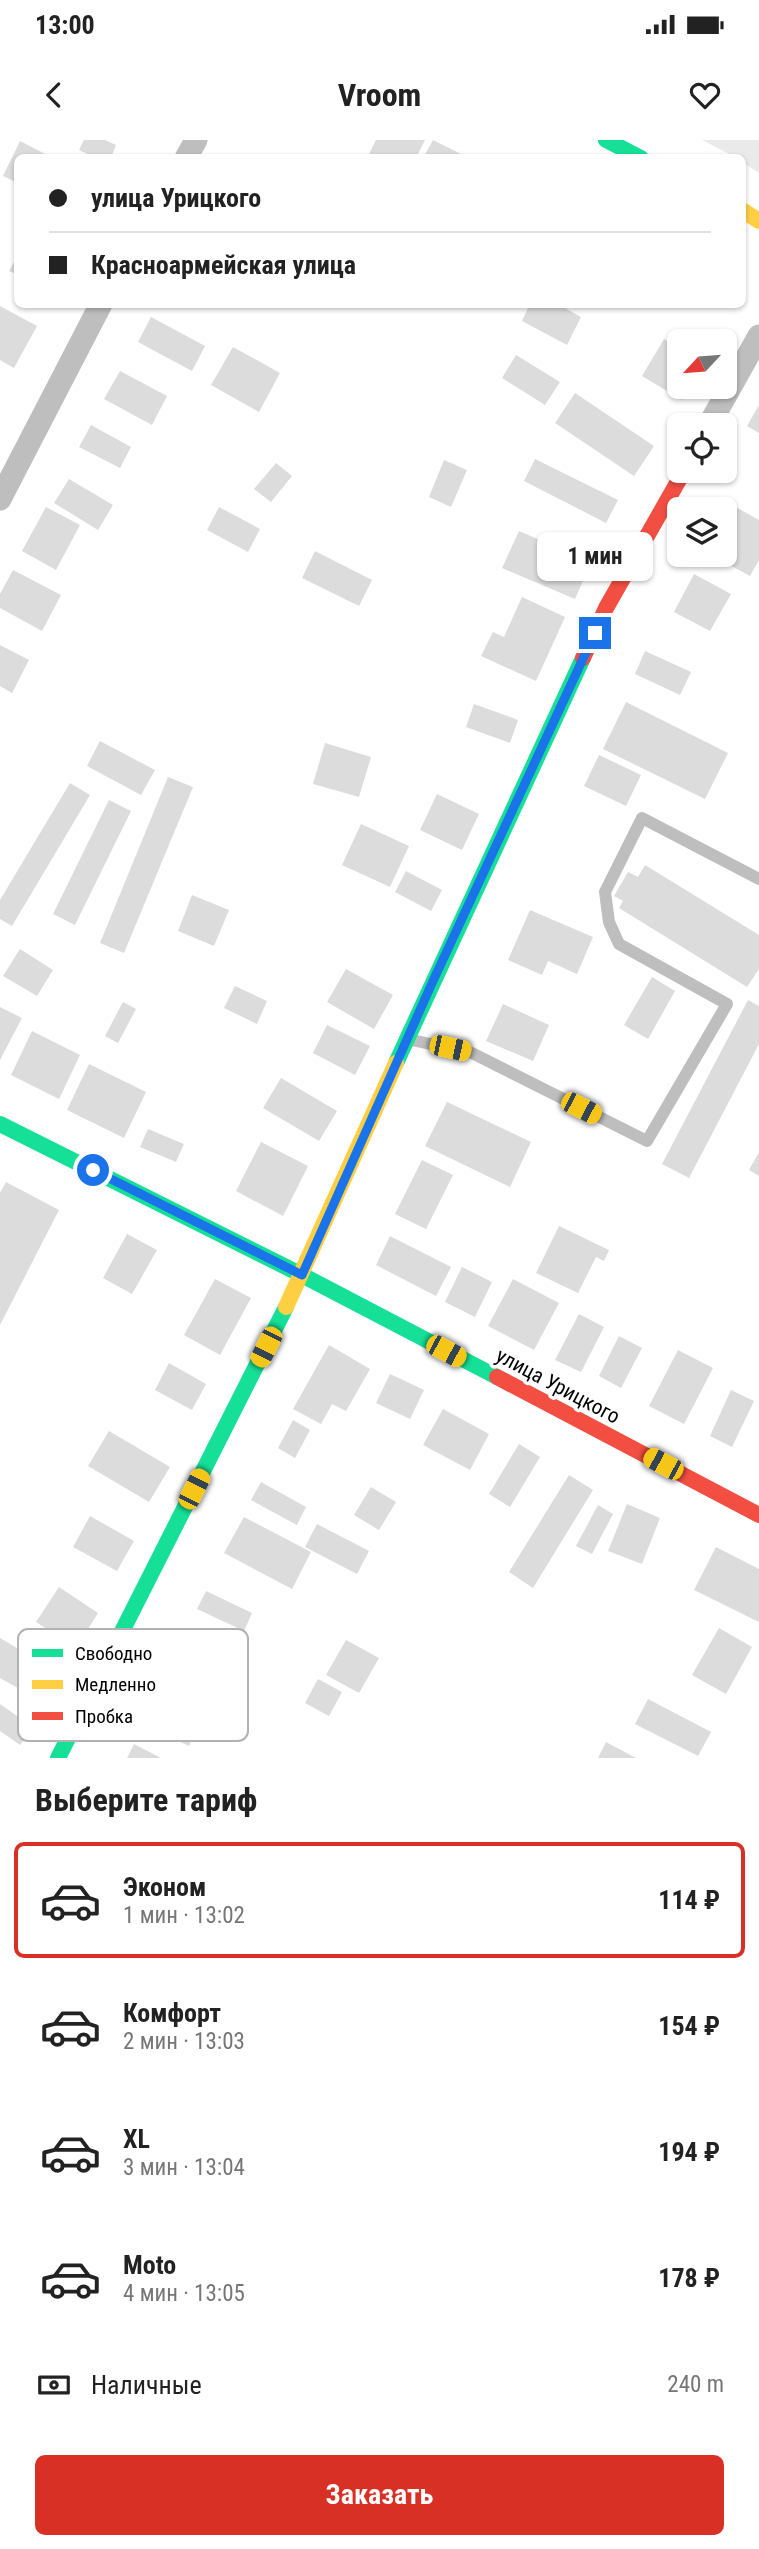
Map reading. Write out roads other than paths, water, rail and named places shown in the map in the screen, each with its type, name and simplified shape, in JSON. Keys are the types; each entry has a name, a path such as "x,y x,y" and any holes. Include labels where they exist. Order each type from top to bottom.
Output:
{"street":[{"path":"606,140 633,154"},
{"path":"0,499 99,308"},
{"path":"716,413 759,336"},
{"path":"123,1629 302,1275 407,1039 606,608 677,483"},
{"name":"улица Урицкого","path":"0,1124 302,1275 759,1515"},
{"path":"58,1758 67,1741"}],"lane":[{"path":"407,1039 472,1052 647,1141 727,1004 619,944 609,922 605,892 642,818 759,880"}]}
